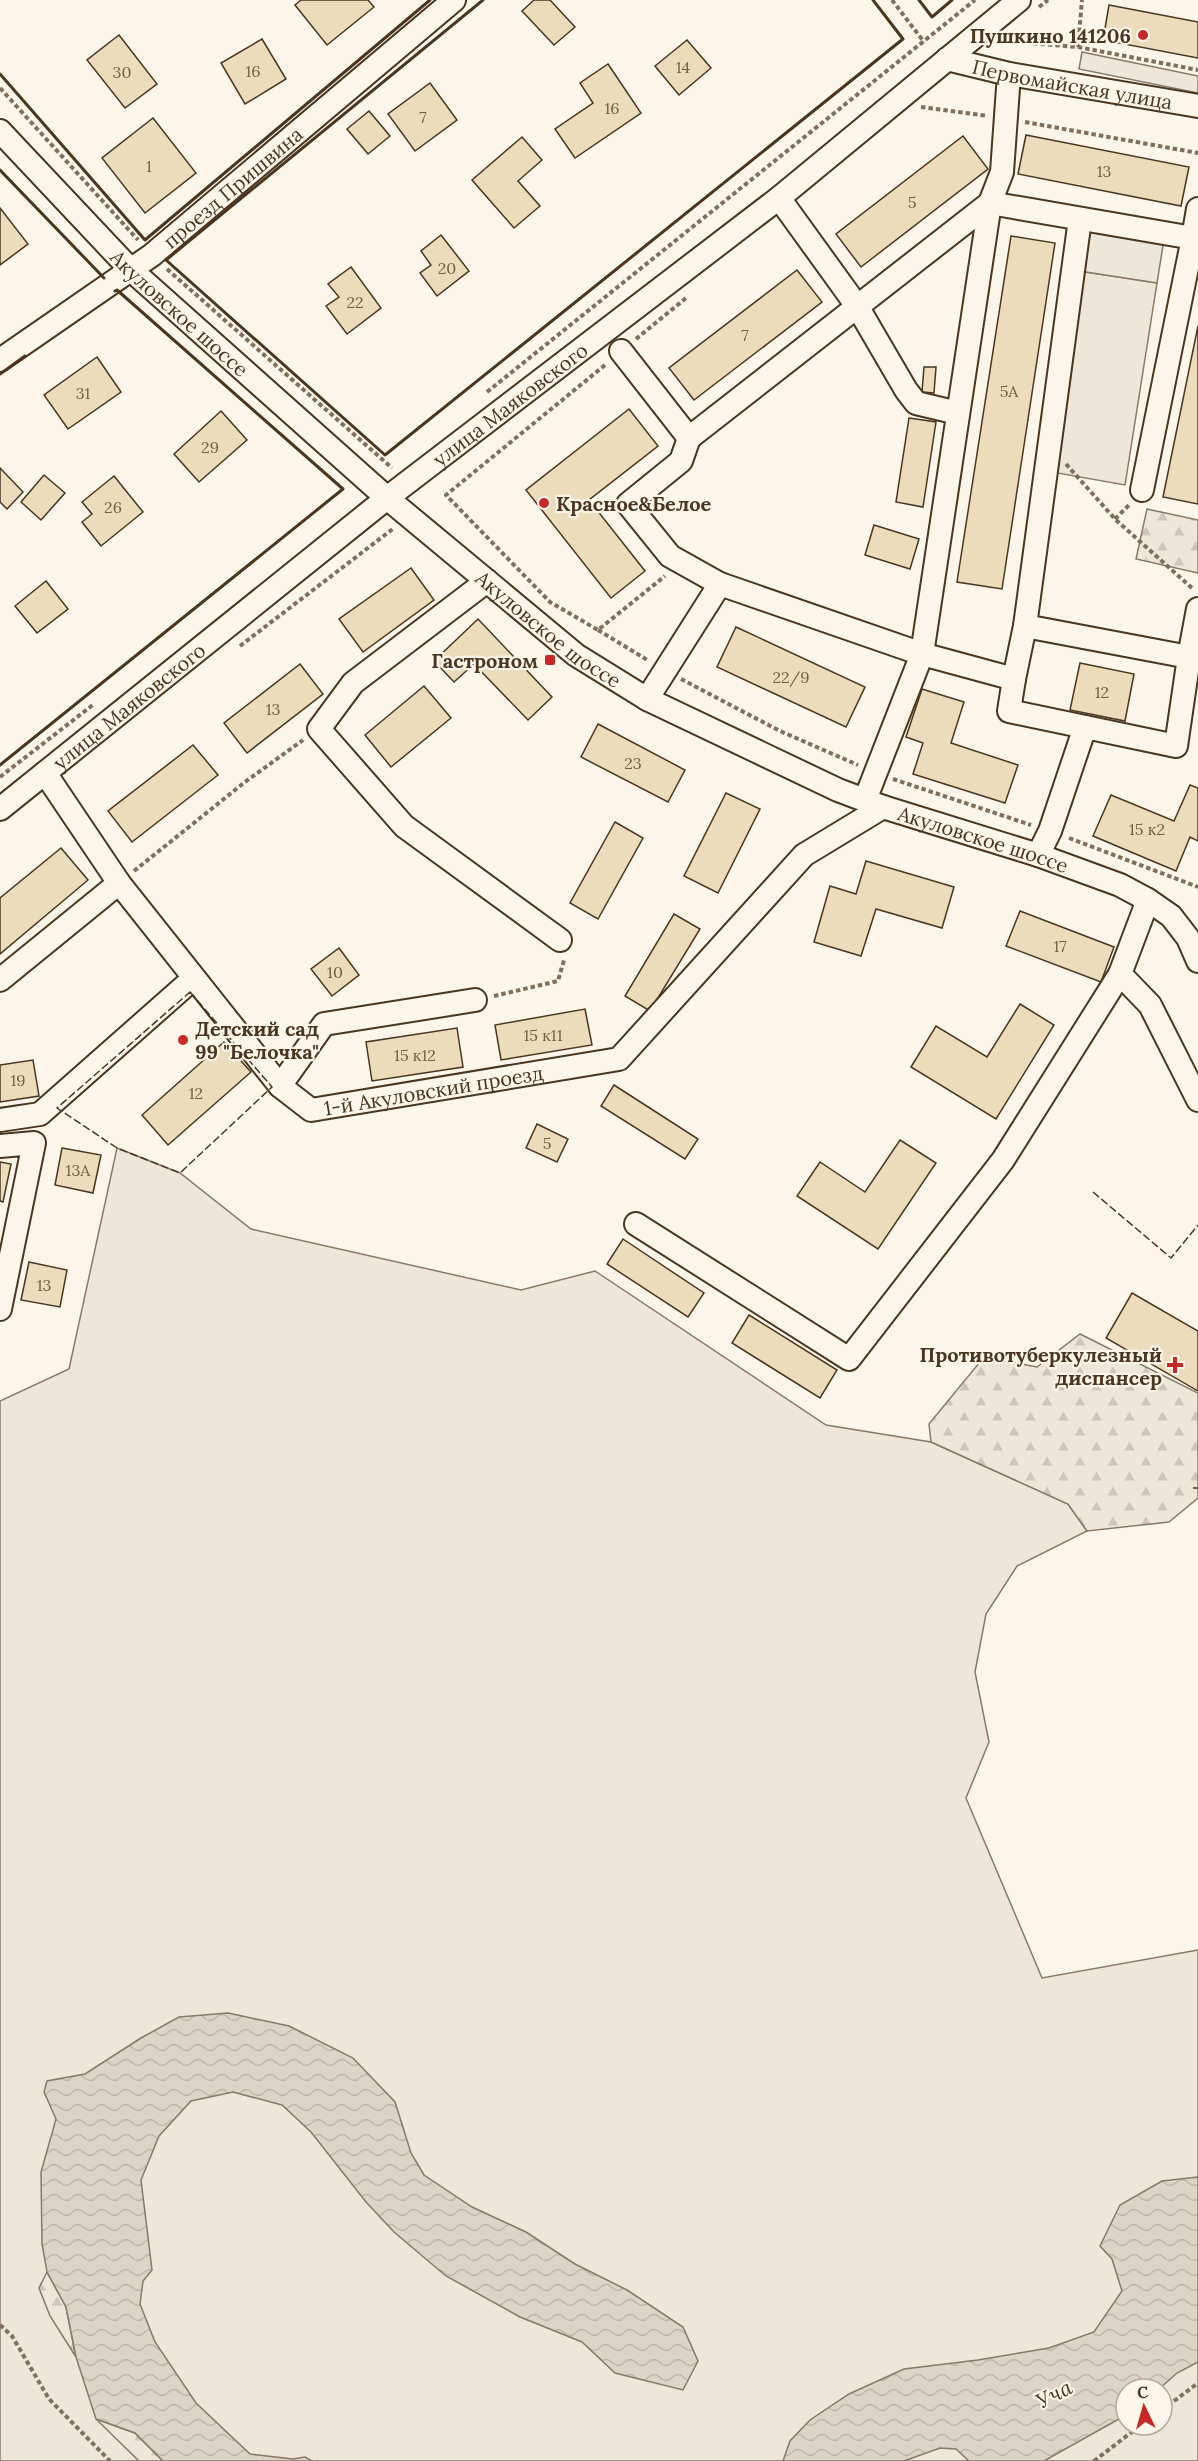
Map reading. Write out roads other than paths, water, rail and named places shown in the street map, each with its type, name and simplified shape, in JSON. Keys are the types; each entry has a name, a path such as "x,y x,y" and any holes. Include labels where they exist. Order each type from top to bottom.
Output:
{"street":[{"name":"проезд Пришвина","path":"0,360 152,255 454,0"},
{"name":"улица Маяковского","path":"0,809 387,498 779,198 947,59 1025,7"},
{"name":"Первомайская улица","path":"947,59 1009,74 1198,106"},
{"path":"874,804 922,654 990,203 1002,172 1009,74"},
{"name":"Акуловское шоссе","path":"0,131 130,269 387,498 576,655 647,699 838,790 874,804 1038,855 1120,885 1148,900 1193,930 1198,961"},
{"path":"779,198 856,306 916,403 958,413"},
{"path":"1014,679 922,654 720,584 670,556 628,504 681,461 689,438 990,203 1193,238"},
{"path":"1142,490 1198,209"},
{"path":"1080,219 1025,626 1009,711 1176,746 1198,609"},
{"path":"621,351 689,438"},
{"path":"487,581 353,683 318,729 404,826 560,940"},
{"path":"647,699 720,584"},
{"path":"1025,626 1189,657"},
{"path":"1038,855 1050,831 1085,727"},
{"name":"1-й Акуловский проезд","path":"45,773 119,883 280,1086 311,1110 619,1059 804,855 874,804"},
{"path":"0,980 119,883"},
{"path":"636,1224 849,1359 1004,1160 1120,974 1148,900"},
{"path":"1120,974 1150,1005 1198,1100"},
{"path":"0,1120 40,1114 194,978"},
{"path":"280,1086 324,1024 475,1000"},
{"path":"0,1146 34,1143 0,1310"}],"water":[{"path":"228,2013 289,2026 353,2058 395,2102 411,2153 424,2175 472,2207 526,2232 575,2264 627,2290 683,2327 698,2361 683,2390 615,2373 582,2342 520,2317 446,2276 394,2232 366,2202 311,2132 282,2105 233,2092 191,2101 159,2136 141,2180 152,2270 143,2281 140,2304 155,2342 196,2403 250,2454 293,2459 305,2457 312,2461 163,2461 135,2433 96,2419 76,2357 66,2307 47,2272 42,2244 41,2172 56,2119 44,2092 47,2081 85,2074 179,2017"},
{"name":"Уча","path":"1198,2177 1198,2362 1172,2377 1114,2377 1114,2422 1044,2461 969,2461 956,2449 940,2448 904,2461 783,2461 790,2441 810,2420 849,2394 904,2369 1049,2348 1094,2332 1122,2291 1112,2259 1100,2246 1120,2205 1162,2181"}],"place":[{"name":"Пушкино 141206","path":"1143,35"},
{"name":"Красное&Белое","path":"544,503"},
{"name":"Гастроном","path":"550,660"},
{"name":"Детский сад 99 \"Белочка\"","path":"183,1040"},
{"name":"Противотуберкулезный диспансер","path":"1175,1365"}]}
